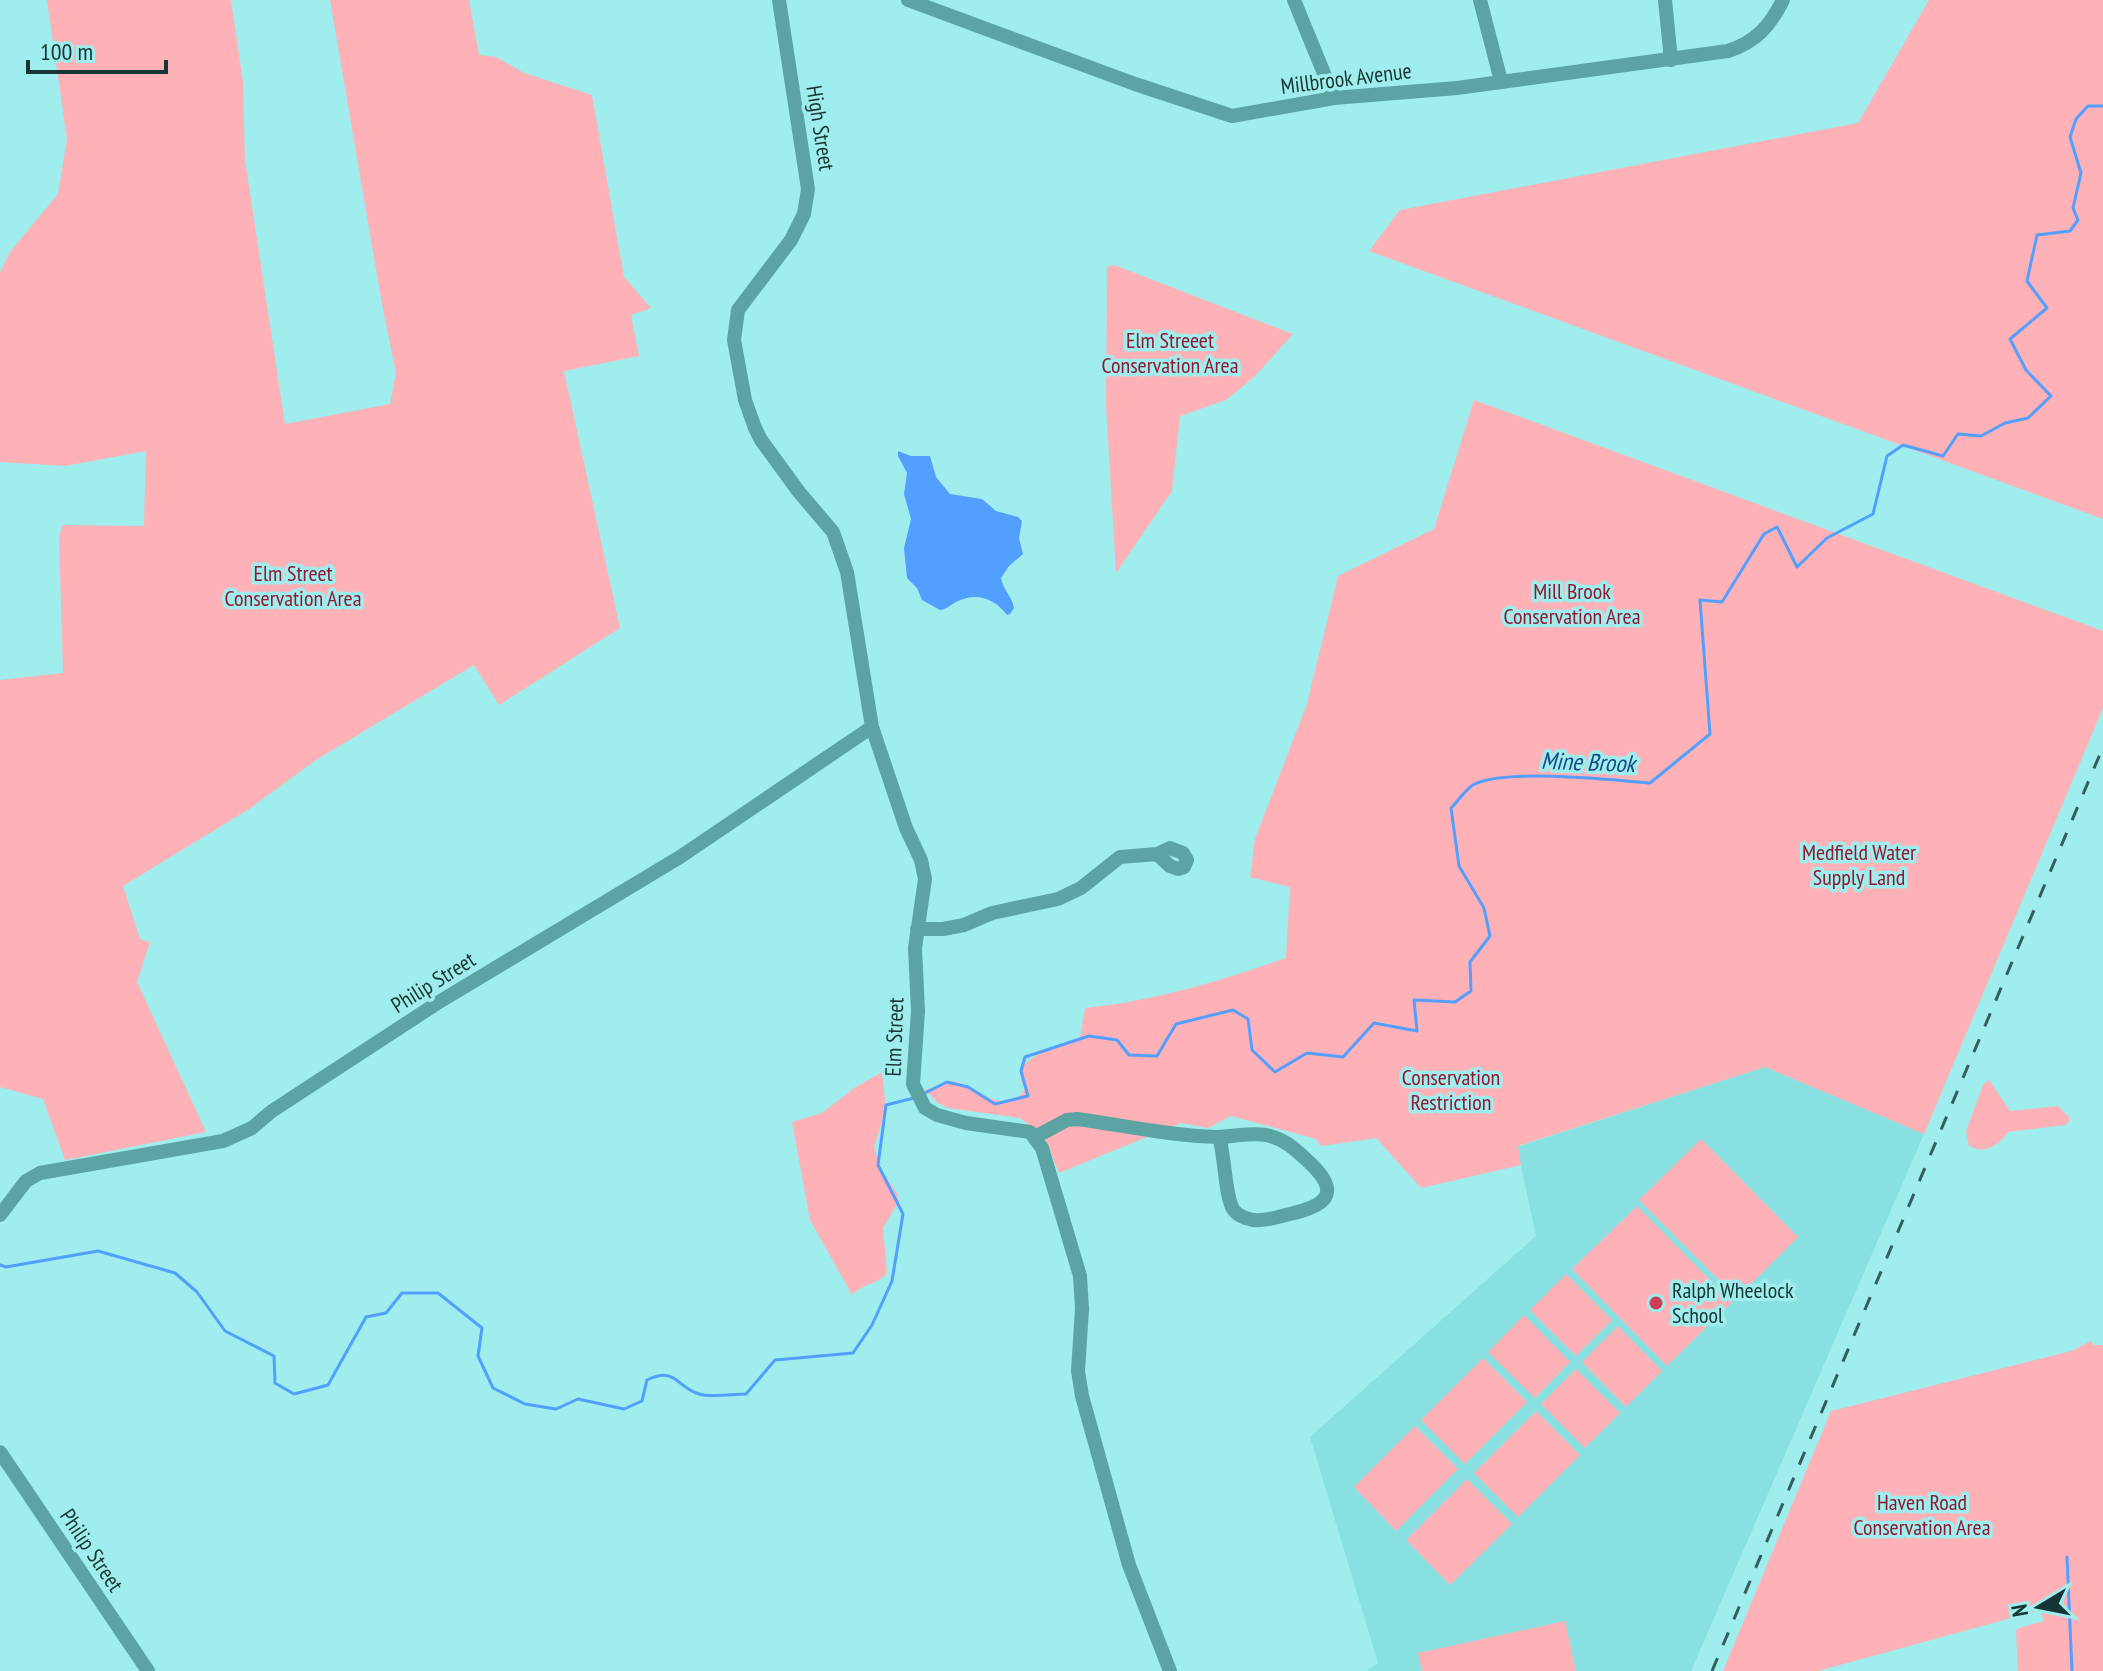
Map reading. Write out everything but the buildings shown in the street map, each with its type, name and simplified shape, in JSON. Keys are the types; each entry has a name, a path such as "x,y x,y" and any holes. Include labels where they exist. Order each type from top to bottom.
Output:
{"street":[{"name":"High Street","path":"734,338 738,310 791,240 804,214 808,189 779,0"},
{"name":"Millbrook Avenue","path":"908,0 1135,84 1232,116 1334,98 1501,81 1716,53 1743,46 1756,38 1767,27 1783,0"},
{"path":"1294,0 1334,98"},
{"path":"1480,0 1501,81"},
{"path":"1665,0 1671,60"},
{"name":"Elm Street","path":"734,338 745,400 761,440 833,532 840,550 847,572 872,727 906,828 921,860 925,879 917,929 918,1011 913,1084 925,1108 945,1119 1020,1130 1030,1132 1035,1137"},
{"name":"Philip Street","path":"0,1215 26,1181 40,1173 223,1141 252,1128 272,1111 439,1002 680,857 872,727"},
{"path":"917,929 964,925 992,913 1058,899 1081,888 1120,857 1157,854"},
{"path":"1170,1671 1129,1565 1082,1396 1078,1361 1082,1309 1080,1276 1042,1148 1035,1137 1067,1120 1077,1119 1219,1137 1251,1134 1288,1142 1323,1176 1328,1185 1327,1196 1322,1203 1294,1213 1259,1221 1241,1216 1233,1210 1219,1137"},
{"name":"Philip Street","path":"0,1452 148,1671"}],"shaded area":[{"name":"Ralph Wheelock School","path":"1765,1067 1924,1134 1691,1671 1367,1671 1378,1663 1310,1437 1536,1236 1517,1147"}],"green space":[{"name":"Elm Street Conservation Area","path":"47,0 231,0 243,82 245,160 285,424 390,404 396,373 330,0 469,0 479,55 496,57 524,73 592,95 624,277 651,308 631,315 639,356 564,371 620,628 499,705 474,665 316,760 249,809 123,886 140,939 150,942 137,982 206,1132 65,1160 43,1099 0,1087 0,680 63,673 59,538 62,525 144,526 146,451 65,466 0,462 0,272 10,252 58,194 67,139"},
{"path":"1929,0 2103,0 2103,519 1369,251 1400,210 1858,123"},
{"name":"Elm Streeet Conservation Area","path":"1114,265 1293,334 1255,376 1226,400 1180,416 1172,491 1116,573 1106,405 1107,267"},
{"path":"1474,400 2103,631 2103,708 1924,1134 1765,1067 1518,1146 1521,1165 1421,1188 1376,1138 1321,1146 1316,1139 1231,1116 1208,1128 1181,1123 1059,1173 1044,1136 1020,1118 948,1108 938,1103 925,1090 954,1081 1000,1101 1017,1097 1025,1089 1020,1075 1024,1065 1047,1050 1080,1038 1085,1008 1187,989 1286,958 1290,887 1250,877 1255,839 1307,704 1338,576 1434,529"},
{"path":"882,1072 886,1109 874,1147 881,1170 899,1201 883,1228 887,1273 852,1295 810,1220 792,1122 822,1113 854,1088"},
{"path":"1989,1080 2010,1111 2058,1106 2069,1117 2069,1122 2008,1132 1996,1145 1986,1149 1969,1146 1966,1131 1983,1085"},
{"path":"1701,1139 1798,1237 1737,1298 1639,1200"},
{"path":"1637,1206 1732,1302 1667,1366 1572,1269"},
{"path":"1566,1274 1612,1320 1576,1356 1530,1310"},
{"path":"1524,1315 1570,1362 1535,1398 1488,1352"},
{"path":"1618,1326 1662,1371 1626,1407 1582,1362"},
{"name":"Haven Road Conservation Area","path":"2091,1341 2093,1345 2103,1345 2103,1671 2018,1671 2016,1631 2044,1621 2040,1610 1818,1671 1723,1671 1831,1411 2071,1351"},
{"path":"1483,1358 1527,1402 1465,1464 1421,1420"},
{"path":"1576,1369 1620,1413 1585,1448 1541,1404"},
{"path":"1536,1411 1580,1455 1518,1517 1474,1473"},
{"path":"1415,1426 1458,1469 1396,1531 1354,1487"},
{"path":"1467,1479 1512,1524 1450,1585 1406,1540"},
{"path":"1565,1621 1576,1671 1422,1671 1418,1653"}],"water":[{"path":"898,451 911,456 930,456 936,477 950,494 982,499 996,511 1022,521 1019,538 1023,554 1001,578 1014,608 1010,614 979,597 965,598 940,610 922,600 917,588 907,578 904,548 911,519 904,494 907,473"}],"waterway":[{"name":"Mine Brook","path":"925,1093 947,1082 968,1087 995,1104 1028,1096 1021,1071 1025,1057 1089,1036 1117,1040 1129,1055 1157,1056 1176,1024 1233,1010 1248,1019 1252,1050 1275,1072 1307,1053 1343,1057 1374,1023 1417,1031 1414,1000 1455,1002 1471,991 1470,962 1490,936 1484,908 1459,866 1451,808 1467,790 1487,780 1532,776 1650,783 1710,734 1700,600 1722,602 1764,534 1777,527 1797,567 1827,538 1873,514 1887,456 1903,445 1943,456 1958,434 1981,436 2005,423 2028,418 2051,396 2026,370 2010,339 2047,308 2027,281 2037,235 2070,231 2078,220 2073,208 2081,173 2070,137 2076,119 2088,106 2103,106"},
{"name":"Mine Brook","path":"0,1265 6,1267 98,1251 175,1273 197,1292 225,1331 274,1356 275,1383 294,1394 328,1385 366,1317 386,1313 402,1293 438,1293 482,1328 478,1356 493,1388 525,1404 556,1409 578,1399 624,1409 642,1401 647,1380 664,1375 699,1394 746,1394 775,1360 853,1353 872,1325 892,1281 903,1214 878,1165 886,1105 914,1098"},
{"path":"2067,1557 2072,1671"}],"railway":[{"path":"1712,1671 2103,747"}],"place":[{"name":"Ralph Wheelock School","path":"1656,1303"}],"park label":[{"name":"Mill Brook Conservation Area","path":"1572,604"},
{"name":"Medfield Water Supply Land","path":"1859,864"},
{"name":"Conservation Restriction","path":"1451,1090"}]}
